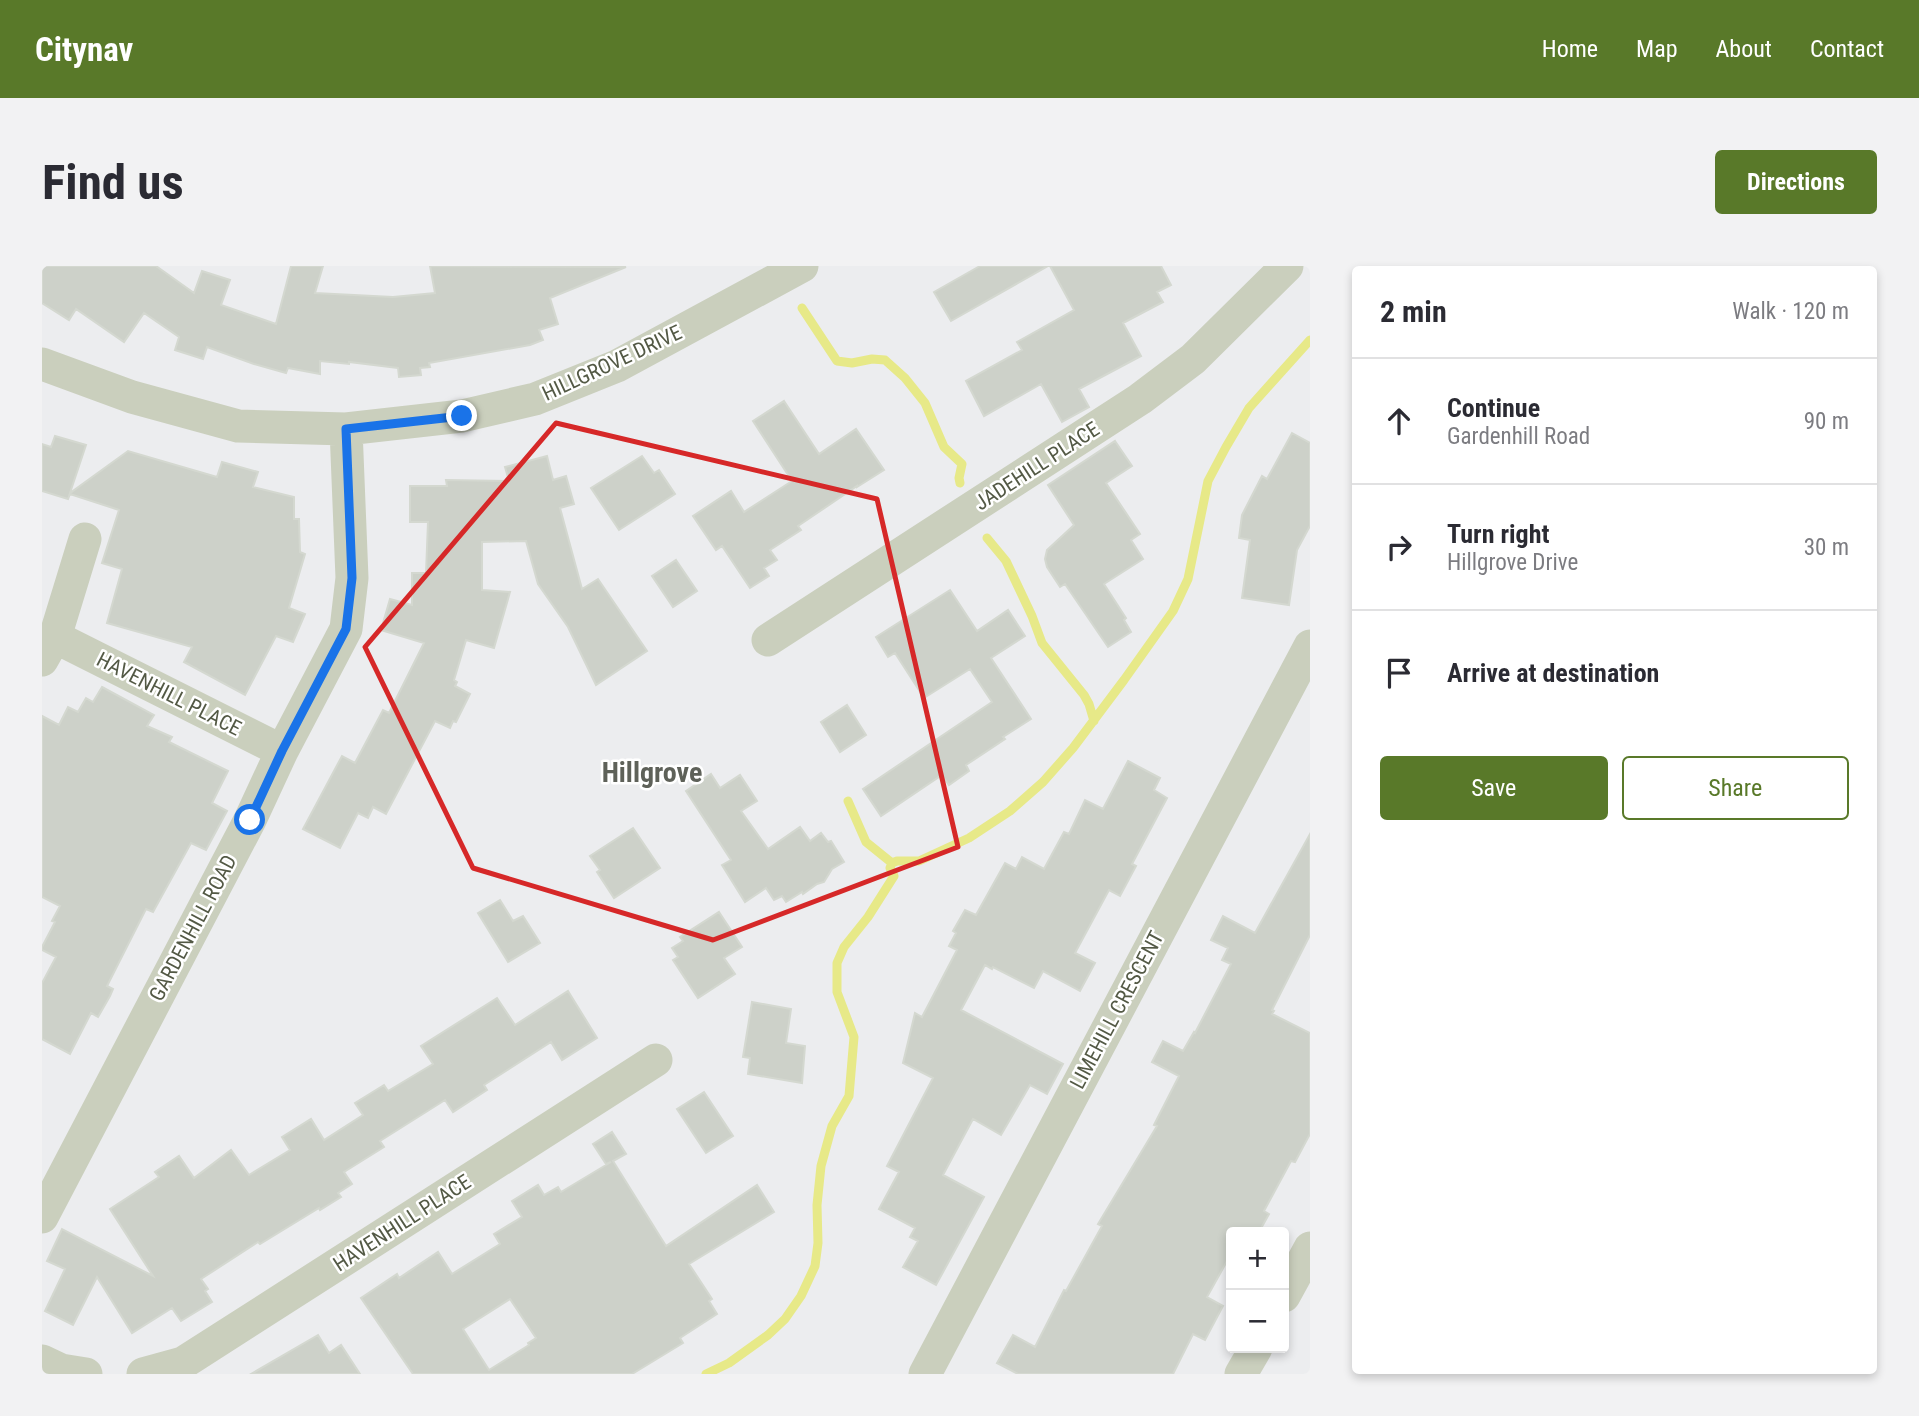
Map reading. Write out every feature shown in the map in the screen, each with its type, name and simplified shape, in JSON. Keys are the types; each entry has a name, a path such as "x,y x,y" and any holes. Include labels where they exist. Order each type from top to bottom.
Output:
{"street":[{"name":"HILLGROVE DRIVE","path":"42,364 132,397 238,426 346,429 462,416 535,399 617,366 802,266"},
{"name":"JADEHILL PLACE","path":"768,640 1140,399 1193,359 1287,266"},
{"name":"GARDENHILL ROAD","path":"42,1217 250,820 282,751 346,629 352,578 346,429"},
{"name":"HAVENHILL PLACE","path":"85,539 48,648 282,751"},
{"name":"LIMEHILL CRESCENT","path":"925,1374 1310,646"},
{"name":"HAVENHILL PLACE","path":"143,1374 183,1363 656,1060"},
{"path":"1287,1290 1310,1248"},
{"path":"1241,1374 1253,1353"},
{"path":"42,1360 61,1370 86,1374"}],"highlighted area":[{"path":"556,423 877,499 958,847 713,940 473,868 365,647"}],"building":[{"path":"42,266 156,266 194,293 202,271 230,280 221,305 276,324 291,266 323,266 315,293 393,297 435,293 430,266 626,267 550,298 558,324 539,330 543,340 530,345 429,363 430,367 420,368 421,375 399,377 398,368 349,362 320,361 320,374 288,368 286,373 207,347 203,359 175,350 179,337 144,313 124,342 76,309 69,320 42,303"},
{"path":"980,266 1048,266 951,321 934,292"},
{"path":"1050,266 1161,266 1171,285 1157,292 1163,302 1123,323 1141,356 1079,389 1089,407 1062,422 1041,384 984,416 966,381 1022,350 1017,342 1074,310"},
{"path":"784,401 819,454 856,429 884,470 798,526 801,530 770,550 777,560 764,568 769,576 750,588 722,546 716,550 693,516 731,491 744,512 792,481 753,421"},
{"path":"1292,433 1310,443 1310,526 1297,550 1289,605 1242,598 1250,540 1239,538 1242,515 1262,476 1267,479"},
{"path":"55,436 86,445 70,493 128,451 217,477 222,462 258,472 253,487 294,497 294,519 299,519 300,552 305,554 289,608 305,614 293,642 276,636 245,695 184,662 192,647 107,623 122,569 102,563 119,510 70,494 68,499 42,491 42,444 51,447"},
{"path":"1115,441 1132,466 1106,483 1140,534 1131,540 1143,559 1104,584 1126,618 1124,620 1131,632 1108,647 1065,584 1060,587 1045,559 1047,550 1074,525 1048,485"},
{"path":"547,456 553,480 566,476 574,504 560,508 582,589 598,579 647,651 596,685 568,627 538,584 526,541 482,542 482,590 510,592 494,648 466,640 454,680 457,682 455,686 470,694 456,722 453,721 450,728 435,721 386,814 373,807 368,818 358,813 340,848 303,829 342,756 355,763 383,710 389,713 424,643 381,630 390,599 412,605 412,573 426,573 428,522 410,522 410,486 447,486 446,480 509,481 505,467"},
{"path":"642,456 654,473 659,470 675,494 619,530 591,488"},
{"path":"676,560 697,591 673,607 652,576"},
{"path":"950,590 977,631 1008,610 1025,636 991,658 1031,719 966,765 969,771 949,785 942,775 881,816 863,789 992,702 970,669 924,698 895,653 888,657 876,637"},
{"path":"102,687 154,715 147,726 172,737 169,742 228,771 212,803 227,811 206,850 191,843 153,912 146,909 107,986 113,989 110,996 98,1017 91,1013 70,1054 42,1039 42,983 56,957 42,950 42,947 60,906 42,897 42,716 59,725 68,707 78,712 86,698 93,702"},
{"path":"847,705 866,735 840,752 821,722"},
{"path":"1128,761 1160,778 1154,790 1167,798 1132,864 1136,866 1120,896 1109,890 1075,953 1095,963 1080,991 1043,971 1034,988 985,965 961,1010 1063,1064 1047,1094 1030,1085 1001,1135 973,1119 943,1175 984,1197 936,1285 903,1267 918,1241 910,1237 915,1228 879,1209 899,1172 887,1166 933,1078 903,1063 915,1013 922,1017 957,950 949,946 956,933 953,931 965,910 976,915 1005,863 1016,869 1022,857 1044,869 1064,832 1069,834 1085,800 1103,809"},
{"path":"711,774 720,788 740,775 757,801 741,811 768,849 800,827 810,841 821,833 828,842 831,841 844,862 832,869 824,882 786,902 782,896 774,900 766,888 745,902 722,865 731,860 686,791"},
{"path":"633,828 660,868 614,898 590,856"},
{"path":"1310,834 1310,935 1272,1014 1310,1033 1310,1134 1295,1162 1291,1161 1264,1211 1269,1214 1262,1227 1226,1227 1226,1263 1207,1297 1223,1306 1205,1340 1193,1334 1173,1374 1018,1374 997,1363 1013,1335 1035,1347 1064,1290 1066,1291 1102,1226 1098,1224 1157,1126 1154,1125 1179,1076 1152,1062 1163,1041 1183,1051 1231,964 1222,960 1228,948 1211,940 1223,916 1255,933"},
{"path":"500,900 513,921 523,916 540,943 508,962 478,913"},
{"path":"719,912 742,947 724,958 735,974 698,998 673,960 678,957 672,948 683,941 680,937"},
{"path":"568,991 597,1038 562,1060 551,1042 484,1085 487,1090 453,1112 445,1100 380,1141 384,1147 344,1172 352,1184 338,1193 341,1197 260,1244 258,1242 201,1279 212,1302 181,1321 172,1308 132,1333 97,1277 73,1325 45,1311 65,1269 47,1261 62,1229 153,1276 110,1209 159,1177 155,1172 179,1156 194,1178 231,1150 249,1175 290,1150 282,1137 311,1119 324,1140 363,1115 355,1103 384,1085 388,1091 433,1064 421,1046 497,998 515,1025"},
{"path":"752,1002 791,1009 786,1043 805,1046 802,1083 748,1074 750,1058 743,1057"},
{"path":"704,1092 733,1136 706,1153 677,1109"},
{"path":"612,1132 626,1154 613,1161 666,1246 757,1185 774,1212 689,1264 712,1299 709,1301 717,1314 680,1338 683,1343 632,1374 413,1374 361,1298 397,1274 399,1278 438,1252 452,1274 500,1244 494,1234 522,1217 512,1201 538,1185 544,1195 558,1187 561,1192 611,1162 606,1164 593,1144","holes":["510,1299 536,1338 489,1370 463,1329"]},
{"path":"318,1335 329,1353 341,1345 360,1374 251,1374"}],"waterway":[{"path":"802,308 837,361 852,363 872,359 885,360 905,378 925,403 944,447 962,464 960,483"},
{"path":"706,1374 729,1363 785,1319 801,1296 815,1266 821,1166 832,1126 849,1096 854,1037 837,992 837,963 844,947 868,917 894,876 890,868 892,863 919,861 969,838 1010,811 1043,782 1073,748 1173,611 1188,579 1208,481 1226,447 1249,408 1310,340"},
{"path":"987,538 1006,561 1042,643 1084,695 1094,721"},
{"path":"848,801 866,842 892,863"}],"district":[{"name":"Hillgrove","path":"652,772"}],"route":[{"path":"250,820 282,751 346,629 352,578 346,429 462,416"}]}
